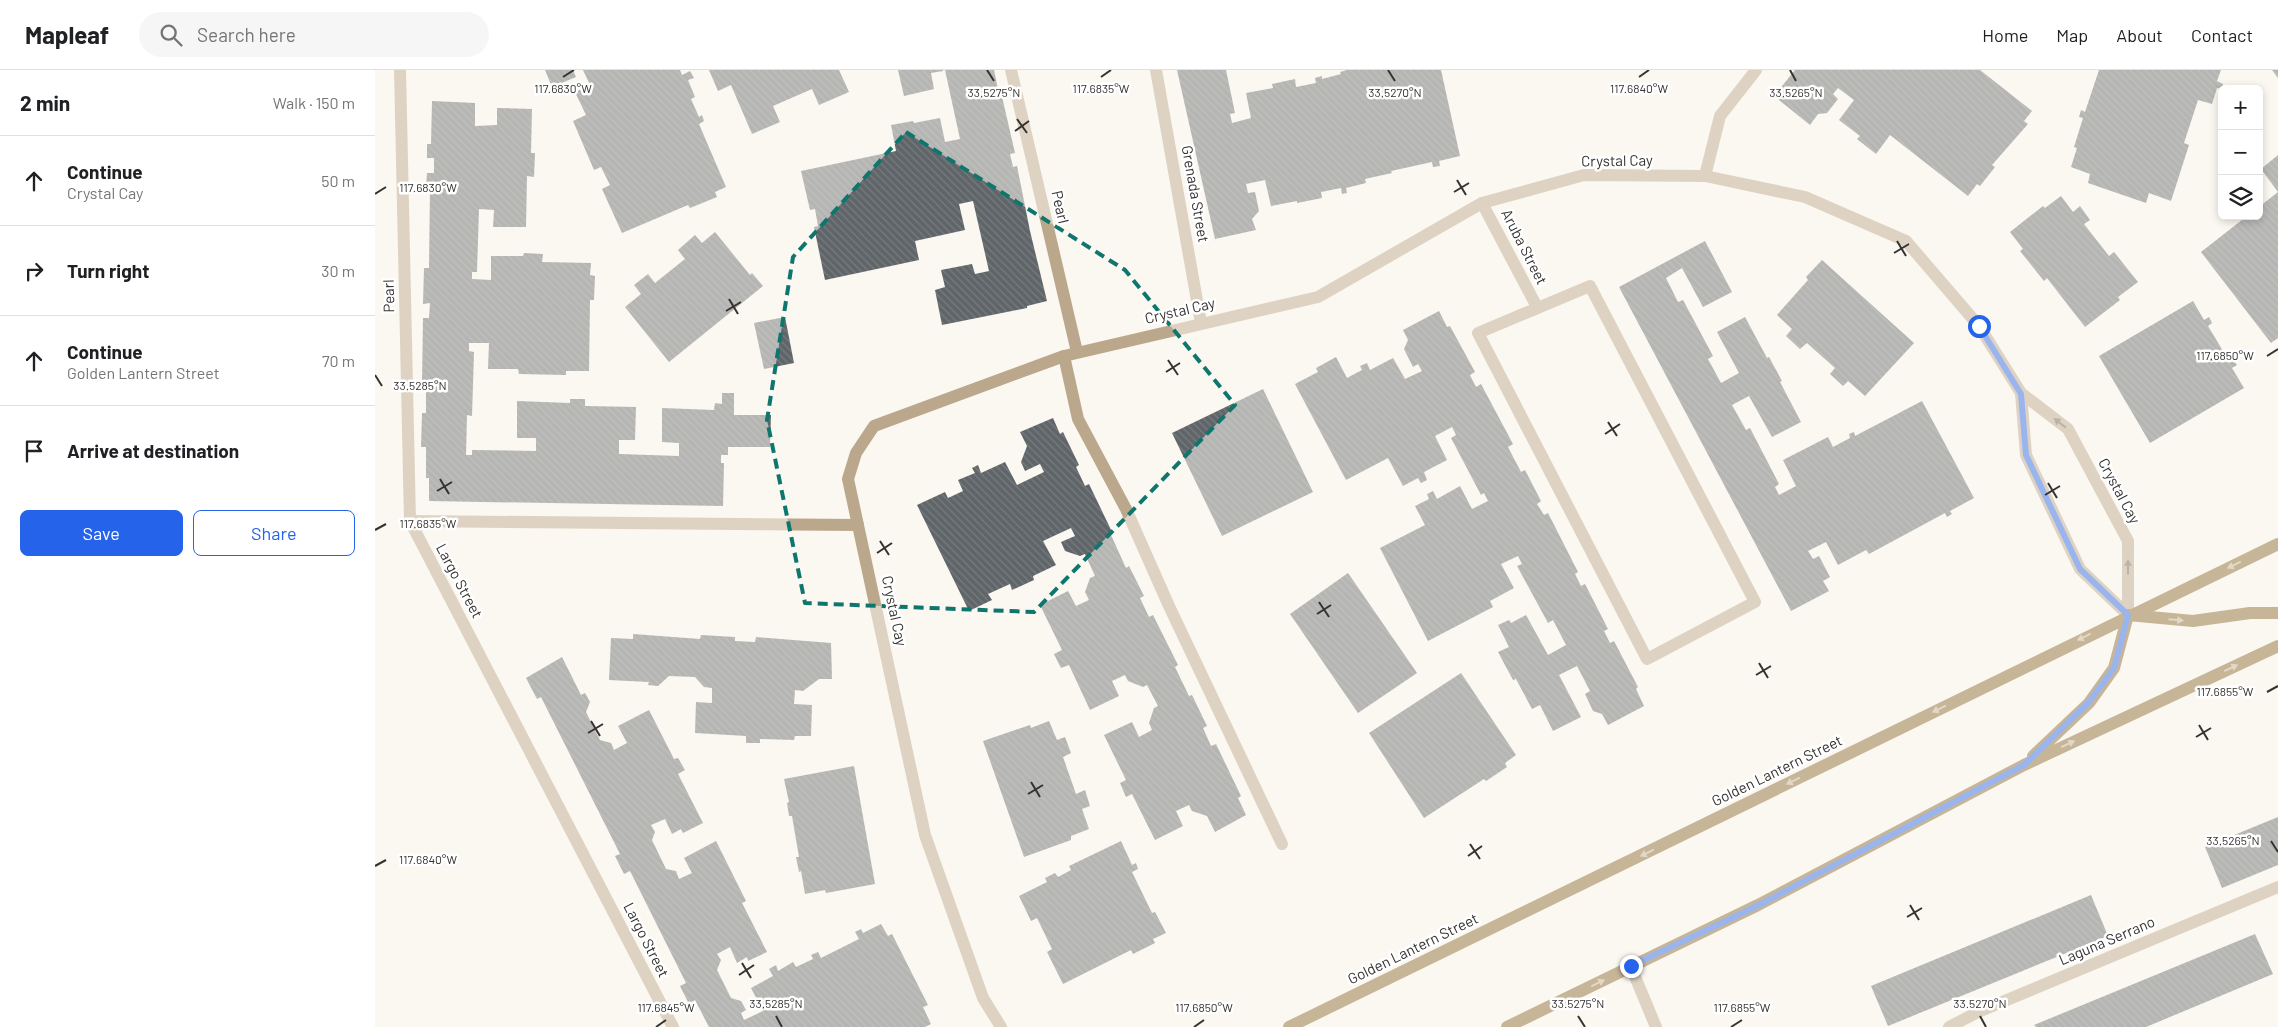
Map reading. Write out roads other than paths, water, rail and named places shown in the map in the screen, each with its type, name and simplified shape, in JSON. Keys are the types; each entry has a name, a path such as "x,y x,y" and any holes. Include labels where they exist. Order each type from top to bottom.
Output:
{"main road":[{"name":"Golden Lantern Street","path":"1289,1027 2128,615 2278,544"},
{"path":"2024,765 2089,702 2114,668 2128,615 2193,621 2250,613 2278,613"},
{"path":"1507,1027 1759,905 2024,765 2278,646"}],"street":[{"name":"Pearl","path":"400,70 410,521"},
{"name":"Pearl","path":"1011,70 1077,352"},
{"name":"Grenada Street","path":"1156,70 1201,323"},
{"path":"1705,176 1720,116 1756,70"},
{"name":"Crystal Cay","path":"1001,1027 983,998 925,835 848,479 855,453 874,426 1064,356 1318,297 1482,203 1584,175 1705,176 1805,197 1906,240 1979,326 2021,394 2068,429 2128,541 2128,615"},
{"name":"Aruba Street","path":"1482,203 1537,307"},
{"path":"1590,286 1755,602 1647,659 1478,333 1537,307 1590,286"},
{"path":"1064,356 1077,419 1126,508 1169,606 1282,844"},
{"name":"Crystal Cay","path":"2021,394 2026,455 2080,569 2128,615"},
{"name":"Largo Street","path":"673,1027 410,521 859,524"},
{"name":"Laguna Serrano","path":"1949,1027 1978,1012 2278,887"},
{"path":"1631,966 1656,1027"}]}
